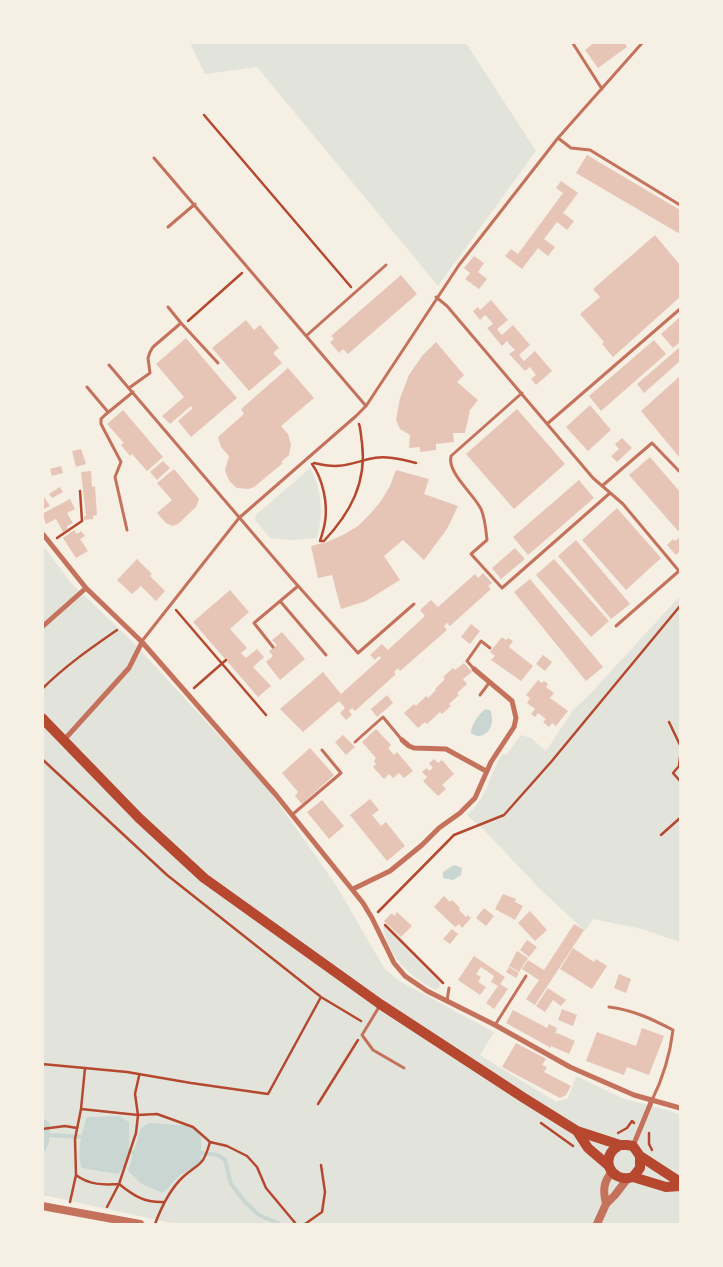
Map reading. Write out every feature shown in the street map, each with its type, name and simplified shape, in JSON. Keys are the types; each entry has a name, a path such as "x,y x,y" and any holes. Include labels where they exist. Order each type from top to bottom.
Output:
{"main road":[{"path":"42,718 139,818 204,878 380,1004 577,1131 620,1145"},
{"path":"577,1131 588,1148 616,1176 630,1177 666,1186 680,1186"},
{"path":"610,1169 610,1154 614,1148 627,1144 633,1146 640,1156 680,1182"},
{"path":"630,1177 640,1168 640,1156"}],"street":[{"path":"42,533 86,588 142,642 293,814 353,889 372,918 394,963 405,976 427,991 495,1025 570,1068 634,1095 680,1108"},
{"path":"42,627 86,588"},
{"path":"64,740 129,668 142,642"},
{"path":"353,889 390,871 439,828 460,813 475,798 486,771 512,732 516,718 512,701 474,669"},
{"path":"402,740 414,748 446,749 486,771"},
{"path":"633,1146 652,1100"},
{"path":"606,1204 603,1190 610,1169"},
{"path":"597,1224 606,1204 630,1177"},
{"path":"42,1206 140,1224"}],"lane":[{"path":"572,42 602,89"},
{"path":"142,642 239,518 366,406 436,297 459,265 558,138 643,42"},
{"path":"558,138 571,148 590,150 680,205"},
{"path":"154,158 366,406"},
{"path":"168,227 195,204"},
{"path":"306,336 386,265"},
{"path":"436,297 447,306 593,478 623,504 679,571 616,626"},
{"path":"168,307 218,363"},
{"path":"547,424 680,309"},
{"path":"129,388 150,372 148,358 153,347 182,324"},
{"path":"109,365 239,518 358,653 414,604"},
{"path":"87,387 108,412"},
{"path":"128,530 114,477 121,462 101,424 101,419 133,392"},
{"path":"522,393 451,456 450,466 480,507 483,516 487,540 471,554 502,588 610,493"},
{"path":"602,486 652,443 680,470"},
{"path":"273,647 254,623 298,586"},
{"path":"280,601 326,655"},
{"path":"474,669 467,661 474,649 481,641 490,648"},
{"path":"480,695 489,683"},
{"path":"355,742 383,717 402,740"},
{"path":"293,814 341,773 322,750"},
{"path":"495,1025 526,976"},
{"path":"448,1001 450,988"},
{"path":"380,1004 362,1035 373,1050 404,1068"},
{"path":"609,1007 626,1009 673,1030 670,1053 659,1087 652,1100"}],"path":[{"path":"204,115 355,292"},
{"path":"182,324 248,268"},
{"path":"312,463 321,483 324,502 325,521 320,541 324,541 349,509 356,493 364,461 360,428 356,416"},
{"path":"306,459 312,463 329,466 343,466 369,459 400,458 416,463"},
{"path":"50,543 82,521 80,490"},
{"path":"172,604 266,715"},
{"path":"450,988 440,981 384,923 372,918 454,835 504,815 551,762 680,606"},
{"path":"42,689 80,656 125,625"},
{"path":"188,694 226,660"},
{"path":"669,722 680,745"},
{"path":"680,757 679,766 673,773 680,781"},
{"path":"42,759 167,875 321,997 357,1019 368,1023"},
{"path":"661,834 680,818"},
{"path":"42,1064 127,1072 268,1094 321,997"},
{"path":"318,1104 362,1035"},
{"path":"68,1210 76,1175 75,1139 82,1109 85,1068"},
{"path":"103,1217 119,1184 132,1146 138,1115 135,1094 139,1075"},
{"path":"82,1109 138,1115 157,1114 192,1127 210,1142 227,1146 247,1156 257,1167 266,1188 296,1224"},
{"path":"42,1129 65,1126 77,1128"},
{"path":"155,1224 164,1202 182,1178 205,1158 210,1142"},
{"path":"305,1224 322,1212 325,1192 322,1165"},
{"path":"76,1175 84,1181 101,1185 119,1184 128,1192 151,1203 164,1202"}],"shaded area":[{"path":"190,43 466,43 536,151 438,286 257,67 205,74"},
{"path":"310,468 321,502 321,520 317,538 289,540 270,538 255,520 256,515"},
{"path":"42,544 72,584 129,638 269,790 336,885 384,968 399,981 494,1032 480,1055 556,1102 568,1098 576,1076 624,1099 668,1110 680,1115 680,1224 176,1224 43,1195"},
{"path":"680,596 680,942 642,929 593,919 585,931 541,890 484,830 467,815 479,802 503,753 506,755 521,735 531,738 546,751 573,710"},
{"path":"485,709 490,710 492,716 491,727 481,736 471,733 472,727"},
{"path":"454,865 462,868 461,875 453,880 443,878 443,872"},
{"path":"383,925 439,982 440,987 436,990 427,985 401,964 389,946"},
{"path":"119,1116 129,1122 129,1136 127,1156 118,1174 82,1168 80,1150 87,1117"},
{"path":"43,1118 50,1123 49,1143 43,1154"},
{"path":"149,1123 192,1126 201,1137 201,1162 179,1176 163,1193 142,1184 128,1171 141,1128"}],"building":[{"path":"595,42 624,42 627,47 598,68 585,50"},
{"path":"587,155 680,210 680,234 576,173"},
{"path":"561,181 578,193 563,213 574,221 567,230 557,222 544,239 555,247 548,256 538,248 522,269 505,256 511,249 518,254 563,193 556,188"},
{"path":"655,235 680,265 680,297 613,357 602,344 604,342 580,314 600,297 593,289"},
{"path":"474,256 484,263 478,272 487,279 479,289 465,279 470,273 464,268"},
{"path":"401,275 417,294 348,354 343,349 339,353 330,342 334,339 331,336"},
{"path":"491,300 508,320 497,329 500,333 502,335 513,325 530,345 519,355 524,361 535,351 552,371 536,385 531,379 536,375 530,367 525,371 509,354 515,350 507,341 502,346 487,328 493,324 489,319 485,315 480,320 473,311 478,307 480,310"},
{"path":"680,317 680,342 673,348 661,334"},
{"path":"246,320 254,330 260,325 279,348 273,353 282,363 249,391 212,348"},
{"path":"186,338 237,398 191,437 178,421 193,408 191,406 170,424 162,416 184,397 156,364"},
{"path":"654,340 666,354 601,411 589,396"},
{"path":"436,342 464,375 457,382 478,400 470,410 465,433 453,433 454,442 436,444 436,450 420,452 420,447 409,448 410,435 400,429 396,420 400,398 409,375 422,356"},
{"path":"680,347 680,361 644,393 637,384"},
{"path":"288,368 314,398 281,426 288,434 291,445 289,455 281,462 283,463 254,487 249,489 237,488 230,482 227,476 225,470 229,456 221,447 218,437 244,414 241,409"},
{"path":"680,376 680,458 641,411"},
{"path":"590,405 611,430 588,451 566,427"},
{"path":"517,409 565,464 514,509 466,454"},
{"path":"123,410 163,457 147,471 132,454 130,456 121,445 124,443 107,424"},
{"path":"622,438 632,448 617,462 611,456 619,449 615,444"},
{"path":"81,449 86,464 76,467 72,451"},
{"path":"650,457 680,492 680,529 678,531 629,475"},
{"path":"163,461 170,468 157,480 150,472"},
{"path":"61,466 63,473 52,476 50,469"},
{"path":"174,469 199,499 196,507 178,524 172,526 166,523 157,513 172,500 157,483"},
{"path":"396,470 429,479 424,494 458,506 447,529 424,560 403,540 384,556 400,580 366,601 341,609 332,575 318,578 311,546 327,542 358,526 381,501 390,486"},
{"path":"91,471 92,487 95,486 97,515 93,516 93,519 84,520 84,516 86,516 81,472"},
{"path":"579,480 594,498 528,555 513,537"},
{"path":"60,487 63,492 52,498 49,494"},
{"path":"42,494 50,506 42,510"},
{"path":"70,499 75,509 67,513 73,523 67,526 68,529 63,532 56,519 46,524 42,514"},
{"path":"617,508 661,558 626,590 582,540"},
{"path":"74,530 77,534 81,531 85,536 80,539 88,551 76,558 63,538"},
{"path":"680,537 680,551 676,555 667,545 673,539 675,541"},
{"path":"576,540 630,604 611,619 558,556"},
{"path":"515,548 525,559 501,579 492,568"},
{"path":"137,559 165,591 156,601 141,586 132,594 117,580"},
{"path":"554,559 609,621 591,637 536,575"},
{"path":"483,573 492,583 488,586 491,589 450,626 447,623 444,626 447,630 400,671 398,668 394,672 396,674 355,711 352,708 349,711 352,715 346,720 340,713 345,708 339,701 303,732 280,709 323,672 341,694 381,658 379,656 375,660 370,655 382,644 388,650 425,616 420,610 431,600 438,607 475,574 478,578"},
{"path":"530,579 603,667 586,681 514,592"},
{"path":"230,590 249,612 230,629 247,648 241,653 246,658 257,649 264,657 253,667 271,686 258,697 193,622"},
{"path":"471,624 480,631 470,644 461,637"},
{"path":"282,632 305,659 280,680 266,662 273,656 269,651 277,645 272,640"},
{"path":"502,637 513,641 509,647 533,666 521,681 491,660 495,656 490,652"},
{"path":"543,655 552,662 545,671 536,664"},
{"path":"464,663 472,672 463,679 467,684 449,704 451,706 442,714 440,712 427,724 425,722 418,728 404,713 414,704 416,706 426,696 428,698 445,679 443,677 453,668 455,670"},
{"path":"538,680 548,684 546,687 554,693 550,698 568,711 556,726 552,723 549,727 543,722 546,719 538,713 535,717 531,714 535,709 527,703 530,698 526,695"},
{"path":"387,695 393,703 377,717 371,709"},
{"path":"376,729 391,745 388,748 394,755 397,752 413,771 404,778 399,773 393,778 389,774 384,779 373,767 376,764 374,761 376,758 362,742"},
{"path":"343,735 355,747 346,755 335,742"},
{"path":"310,748 334,775 302,804 295,796 298,792 282,773"},
{"path":"434,759 438,763 442,760 454,774 442,785 446,789 438,796 423,781 427,777 422,772 427,768 429,771 433,768 429,763"},
{"path":"370,799 379,810 372,815 381,826 386,822 405,846 387,861 350,815"},
{"path":"322,800 344,826 329,839 307,812"},
{"path":"503,894 516,899 515,902 523,906 515,920 495,909"},
{"path":"444,896 450,902 452,900 466,917 468,915 471,918 462,928 459,924 455,927 434,907"},
{"path":"484,908 494,916 486,926 476,918"},
{"path":"530,911 547,930 535,941 518,923"},
{"path":"397,912 412,926 401,937 384,921 392,913 394,916"},
{"path":"574,924 584,930 535,1005 526,999 539,980 522,969 528,960 544,970"},
{"path":"452,929 458,934 450,944 443,939"},
{"path":"527,940 537,947 529,957 520,950"},
{"path":"573,948 594,962 596,959 607,966 592,989 560,969"},
{"path":"517,951 528,958 519,972 509,966"},
{"path":"474,956 505,977 500,984 508,989 494,1009 486,1003 498,986 491,982 494,976 481,967 476,974 481,977 478,982 486,987 480,995 458,980"},
{"path":"509,967 519,973 516,978 506,972"},
{"path":"619,974 631,979 626,993 614,988"},
{"path":"548,988 566,1000 561,1006 553,1000 545,1012 536,1006"},
{"path":"562,1009 577,1015 573,1026 558,1020"},
{"path":"513,1010 547,1028 549,1024 557,1028 555,1034 557,1033 575,1041 569,1054 551,1046 551,1048 506,1023"},
{"path":"642,1028 664,1036 649,1075 627,1067 624,1075 586,1061 597,1032 636,1046"},
{"path":"516,1043 546,1059 542,1065 547,1067 544,1072 571,1086 566,1095 560,1098 502,1067"}],"waterway":[{"path":"49,1135 82,1137"},
{"path":"128,1150 134,1153"},
{"path":"201,1153 218,1155 225,1160 231,1184 245,1202 259,1215 280,1224"}]}
